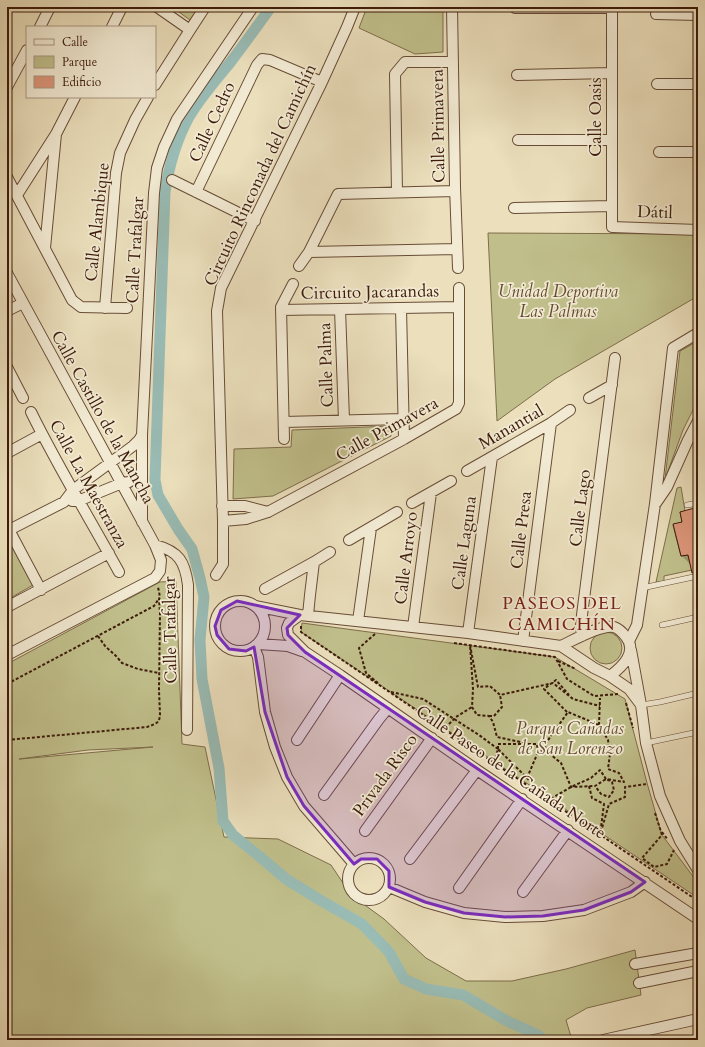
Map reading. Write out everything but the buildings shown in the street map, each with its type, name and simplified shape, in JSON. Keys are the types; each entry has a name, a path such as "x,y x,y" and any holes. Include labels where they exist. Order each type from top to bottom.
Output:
{"street":[{"path":"40,26 50,7"},
{"path":"112,26 122,7"},
{"path":"157,7 190,30"},
{"path":"156,83 206,7"},
{"name":"Calle Trafalgar","path":"142,522 142,434 154,193 157,168 164,147 177,119 253,7"},
{"name":"Circuito Rinconada del Camichín","path":"216,575 223,564 217,311 221,288 322,82 355,7"},
{"name":"Calle Primavera","path":"452,7 455,190 458,268"},
{"path":"515,8 612,8"},
{"name":"Calle Oasis","path":"612,8 612,227"},
{"path":"656,14 698,15"},
{"path":"7,87 26,52"},
{"name":"Calle Cedro","path":"196,192 257,65 262,59 270,60 322,82"},
{"path":"397,192 395,74 406,62 453,62"},
{"path":"517,75 611,73"},
{"path":"657,84 698,84"},
{"path":"16,195 56,134 74,98"},
{"name":"Calle Alambique","path":"105,308 116,173 120,153 135,120 147,98"},
{"path":"44,248 56,134"},
{"path":"518,140 611,140"},
{"path":"659,152 698,152"},
{"path":"7,177 72,300 81,307 127,308"},
{"path":"172,180 255,221"},
{"name":"Circuito Jacarandas","path":"299,266 309,252 338,194 455,190"},
{"path":"514,208 612,206"},
{"name":"Dátil","path":"612,227 698,230"},
{"path":"309,252 457,249"},
{"name":"Calle Castillo de la Mancha","path":"7,273 11,291 23,303 122,483 155,545 161,560 160,571 155,578 7,655"},
{"path":"284,439 281,307 293,284"},
{"name":"Calle Primavera","path":"223,520 246,519 268,512 404,439 456,409 459,403 458,288"},
{"path":"7,311 23,303"},
{"name":"Circuito Jacarandas","path":"281,310 459,307"},
{"path":"401,308 404,439"},
{"name":"Calle Palma","path":"340,309 344,420"},
{"path":"610,676 628,659 630,645 637,625 655,504 673,348 698,333"},
{"name":"Calle Lago","path":"582,636 582,615 615,358"},
{"path":"8,374 23,398"},
{"path":"589,398 612,385"},
{"name":"Manantial","path":"467,471 551,423 570,410"},
{"name":"Calle La Maestranza","path":"31,412 78,501 119,572"},
{"path":"284,422 403,419"},
{"path":"655,504 667,487 698,421"},
{"name":"Calle Presa","path":"523,641 551,423"},
{"path":"7,453 42,434"},
{"path":"64,502 73,490 134,446 142,434"},
{"name":"Calle Laguna","path":"468,633 492,457"},
{"path":"40,590 8,528 64,502 78,501 122,483 129,482 142,473"},
{"path":"412,503 451,481"},
{"name":"Calle Arroyo","path":"413,627 431,493"},
{"path":"222,506 245,506 268,512"},
{"path":"349,540 397,512"},
{"path":"358,621 371,528"},
{"name":"Calle Trafalgar","path":"155,545 164,547 173,552 181,560 186,571 188,585 187,730"},
{"path":"265,589 330,552"},
{"path":"7,607 109,553"},
{"path":"304,618 314,562"},
{"path":"255,606 262,614 265,624 264,635 256,645 246,651 237,651 228,648 221,643 215,626 217,618 221,610 228,604 237,601 246,602 255,606 304,618 358,621 468,633 562,646 594,668 610,676 629,689 641,705"},
{"name":"Calle Paseo de la Cañada Norte","path":"304,618 289,623 286,628 288,634 305,652 477,770 698,918"},
{"path":"562,646 592,631 605,627 614,627 622,632 630,645 646,743 660,796 680,841 698,870"},
{"path":"256,645 265,712 275,747 287,777 304,806 354,864"},
{"name":"Calle Paseo de la Cañada Norte","path":"256,645 288,646 305,652"},
{"path":"297,740 340,675"},
{"path":"324,795 388,708"},
{"name":"Privada Risco","path":"365,831 432,738"},
{"path":"410,859 477,770"},
{"path":"459,888 522,799"},
{"path":"523,892 568,830"},
{"path":"369,857 377,859 384,864 389,871 391,879 389,887 385,894 378,899 361,899 354,894 350,887 348,879 350,871 354,864 361,859 369,857"},
{"path":"389,887 425,902 464,912 505,917 543,916 584,910 631,892 645,882"},
{"path":"635,964 698,953"},
{"path":"639,983 698,971"},
{"path":"603,1040 698,1020"}],"lane":[{"path":"687,505 698,503"},
{"path":"642,588 698,576"},
{"path":"662,625 698,617"},
{"path":"641,705 698,693"},
{"path":"646,743 698,732"}],"path":[{"path":"7,684 154,606 159,599 159,721 147,727 7,740"},
{"path":"304,618 301,632 698,901"},
{"path":"369,631 377,632 359,648 366,673 389,692 423,699 498,749 549,800"},
{"path":"98,636 105,646 122,663 138,669 159,673"},
{"path":"448,642 555,657 557,660 581,672"},
{"path":"470,645 478,687 490,686 500,695 502,707 494,716 477,716 472,707 473,689 470,645"},
{"path":"557,660 567,679 594,696 619,694 614,689"},
{"path":"572,699 556,680 544,689 568,712 599,725"},
{"path":"500,695 552,683"},
{"path":"552,683 572,699 600,706"},
{"path":"571,787 595,786 606,779 624,782 619,773 608,769 610,754 608,740 599,725 600,698"},
{"path":"625,699 633,728"},
{"path":"449,724 472,707"},
{"path":"545,750 546,743 568,712"},
{"path":"489,716 493,722 497,737 530,744"},
{"path":"494,763 498,744 537,744 538,752 527,778"},
{"path":"538,752 545,750"},
{"path":"545,750 560,762 571,787"},
{"path":"549,800 571,787 591,778 600,770 606,779 612,782 614,790 609,797 601,794 595,786"},
{"path":"647,780 649,787"},
{"path":"600,835 609,804 625,797 625,787 647,783 649,790"},
{"path":"589,786 592,798 604,804 600,835"},
{"path":"655,810 662,835 642,858 654,867 667,864 674,849 678,855"},
{"path":"661,831 670,843"}],"highlighted area":[{"path":"237,601 300,615 287,628 288,635 305,652 645,882 631,892 584,910 543,916 505,917 464,913 425,902 389,887 389,871 377,859 361,859 354,864 304,806 287,777 265,712 254,647 246,651 229,649 217,635 215,626 221,610"}],"green space":[{"path":"172,7 199,7 190,20"},
{"path":"367,7 443,7 443,52 415,54 359,28"},
{"name":"Unidad Deportiva Las Palmas","path":"488,233 698,234 698,296 555,379 497,421"},
{"path":"698,341 698,400 683,430 665,479 680,351"},
{"path":"391,426 391,436 273,496 233,499 234,449 291,447 292,430"},
{"path":"681,487 685,511 680,512 682,522 673,525 681,556 688,555 692,570 664,576 664,582 656,582 677,488"},
{"path":"7,536 33,585 7,600"},
{"path":"176,581 182,744 205,747 224,837 278,839 331,865 351,895 384,919 426,958 466,981 512,981 566,969 635,950 641,995 587,1008 566,1020 572,1040 7,1040 7,664 160,582","holes":["153,747 19,759 88,750"]},
{"name":"Parque Cañadas de San Lorenzo","path":"302,623 555,657 625,699 662,835 698,883 698,898 301,632"},
{"path":"603,632 609,632 618,636 622,648 618,660 609,664 603,664 594,660 590,651 590,645 594,636"}],"waterway":[{"path":"271,7 235,57 193,110 180,135 165,192 155,480 158,495 192,549 204,597 200,640 202,679 219,768 223,821 233,835 286,879 362,924 389,952 404,979 426,989 463,995 507,1021 538,1035 543,1040"}],"district":[{"name":"PASEOS DEL CAMICHÍN","path":"562,613"}]}
